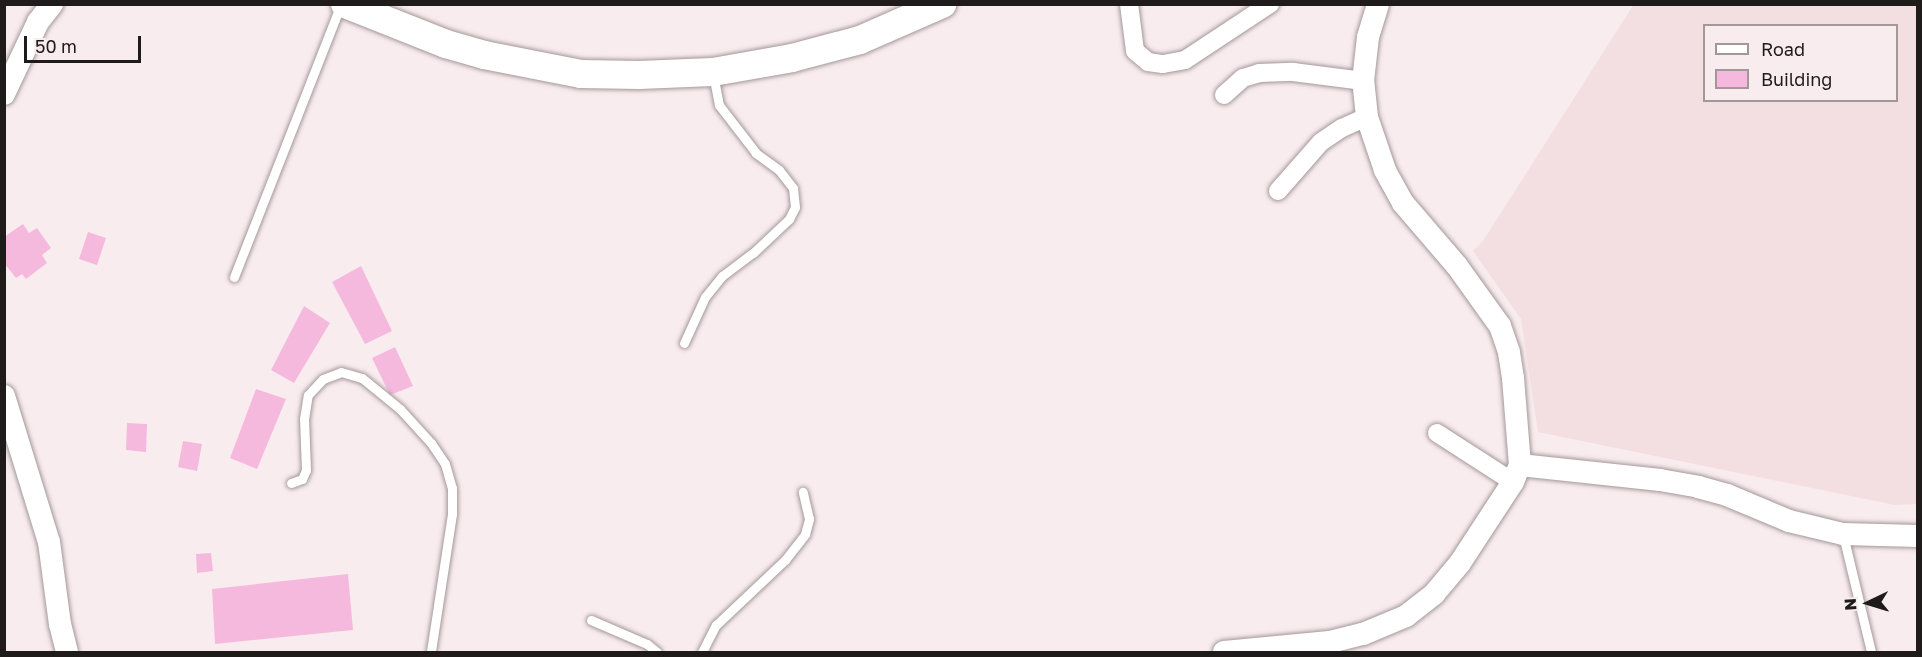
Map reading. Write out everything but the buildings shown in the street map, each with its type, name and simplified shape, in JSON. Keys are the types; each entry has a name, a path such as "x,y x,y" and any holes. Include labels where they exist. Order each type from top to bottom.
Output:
{"main road":[{"path":"343,4 446,44 532,65 581,74 712,72 792,58 860,40 942,4"}],"street":[{"path":"4,94 38,22 52,4"},
{"path":"1129,4 1135,51 1148,62 1163,64 1185,60 1270,4"},
{"path":"1224,652 1331,647 1406,616 1434,594 1460,563 1517,473 1513,378 1509,352 1500,326 1457,266 1403,203 1385,170 1367,117 1363,81 1368,37 1378,4"},
{"path":"1224,95 1243,78 1259,73 1293,72 1363,81"},
{"path":"1278,190 1321,142 1342,128 1367,117"},
{"path":"4,396 49,542 60,624 67,652"},
{"path":"1437,433 1517,473 1628,476 1727,495 1789,521 1843,534 1917,536"}],"lane":[{"path":"234,277 343,4"},
{"path":"684,342 705,297 722,276 753,253 789,219 795,207 793,188 779,170 756,153 719,105 712,72"},
{"path":"291,483 302,479 306,470 304,419 308,395 323,380 341,372 362,378 400,409 431,443 445,464 452,488 452,506 431,652"},
{"path":"702,652 716,625 785,560 805,534 809,519 803,492"},
{"path":"1843,534 1871,652"},
{"path":"591,620 647,644 657,652"}],"shaded area":[{"path":"1634,4 1917,5 1917,504 1895,505 1538,432 1521,319 1473,251 1483,241"}]}
